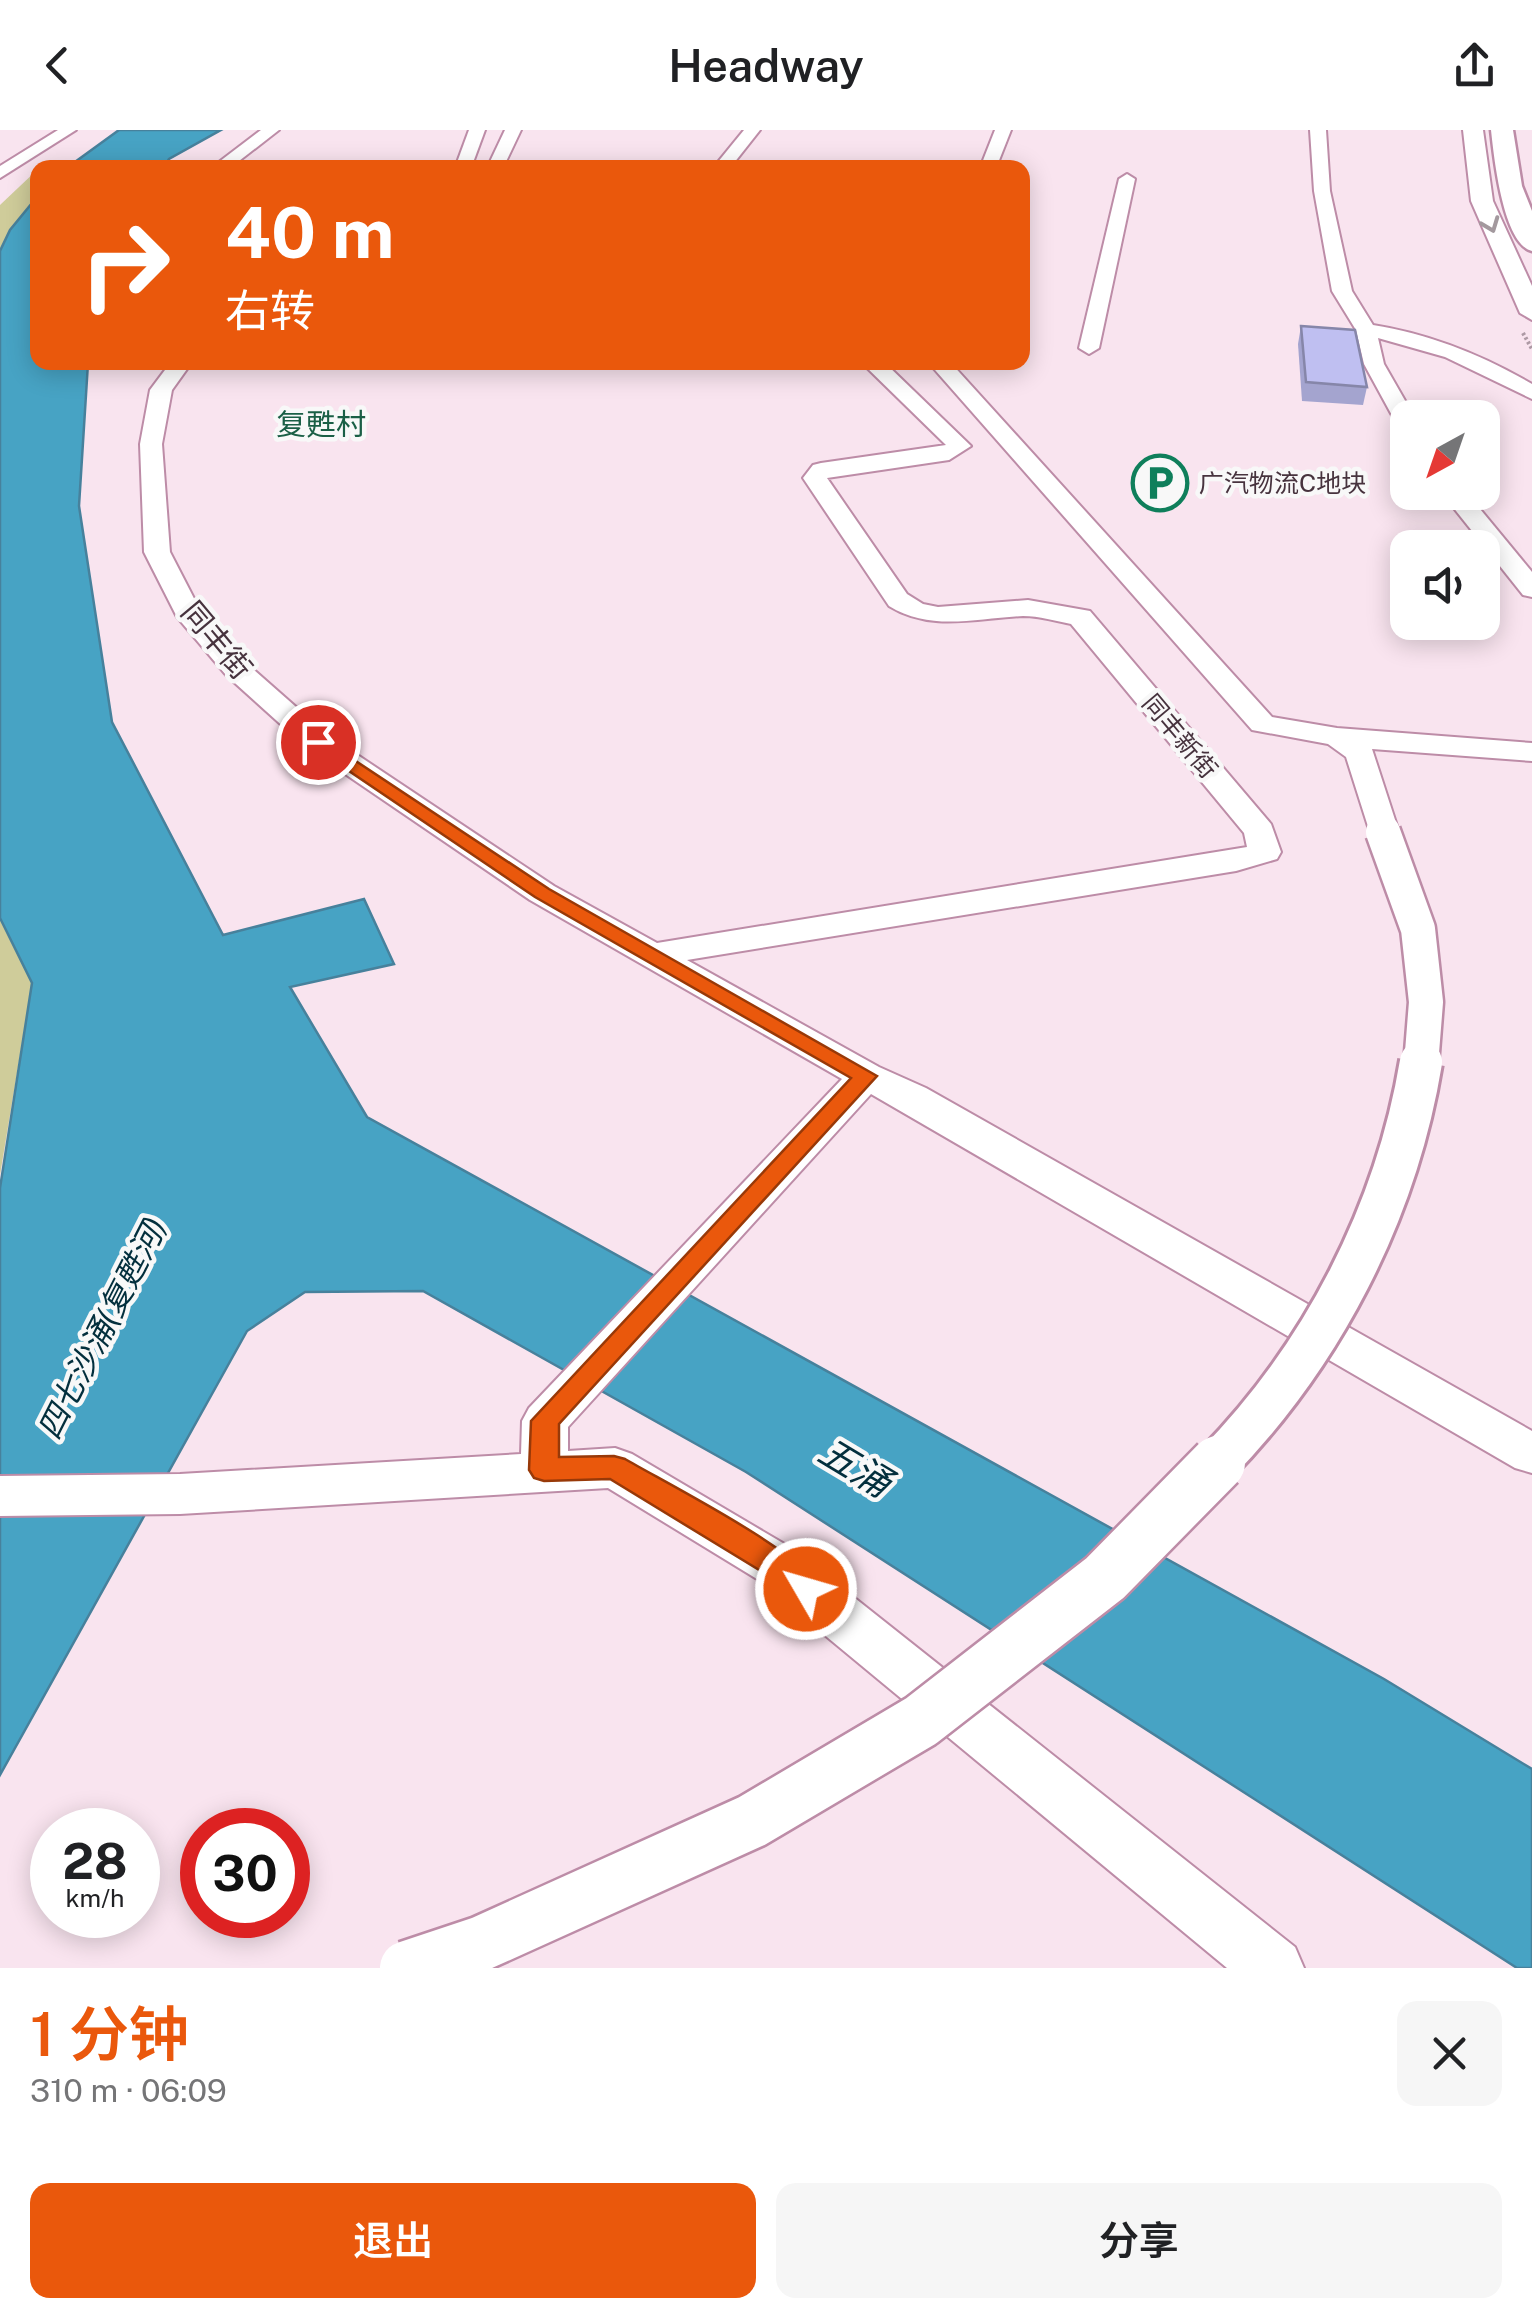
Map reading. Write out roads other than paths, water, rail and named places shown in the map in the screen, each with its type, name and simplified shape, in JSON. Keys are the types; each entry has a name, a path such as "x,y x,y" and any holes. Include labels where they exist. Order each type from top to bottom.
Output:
{"highway":[{"path":"1502,130 1510,186 1532,244"},
{"path":"1473,136 1510,186"}],"main road":[{"path":"1473,136 1482,201 1532,313"}],"street":[{"path":"0,172 68,130"},
{"path":"230,160 271,130"},
{"path":"466,160 477,130"},
{"path":"499,160 513,130"},
{"path":"728,160 752,130"},
{"path":"991,160 1003,130"},
{"path":"1318,130 1322,191 1342,291 1366,330 1374,364 1394,400"},
{"path":"1089,348 1127,179"},
{"path":"1366,330 1418,339 1456,352 1532,394"},
{"name":"同丰街","path":"176,370 161,390 150,444 158,552 190,618 236,669 318,742 542,893 866,1076 912,1097 1532,1454"},
{"name":"同丰新街","path":"656,954 1266,852 1260,831 1080,618 1028,608 938,615 914,610 898,600 815,478 821,470 949,453 960,446 879,370"},
{"path":"945,370 1262,724 1337,738 1532,752"},
{"path":"1468,510 1532,590"},
{"path":"407,1968 482,1943 752,1820 921,1721 1104,1578 1230,1450 1310,1350 1382,1212 1417,1082 1426,1002 1418,929 1360,753 1337,738"},
{"path":"544,1445 718,1234 866,1076"},
{"path":"0,1496 180,1494 544,1445 614,1468 775,1564 1274,1968"}],"water":[{"path":"119,130 221,130 168,160 78,160"},
{"path":"30,206 30,370 88,370 79,506 112,722 223,935 364,899 394,964 290,987 367,1117 1384,1679 1532,1769 1532,1968 1517,1968 746,1472 423,1291 305,1292 247,1331 0,1775 0,1188 32,983 0,918 0,251 10,230"}],"place":[{"name":"广汽物流C地块","path":"1160,483"}],"district":[{"name":"复甦村","path":"321,424"}],"water label":[{"name":"四七沙涌(复甦河)","path":"102,1328"},
{"name":"五涌","path":"855,1467"}]}
